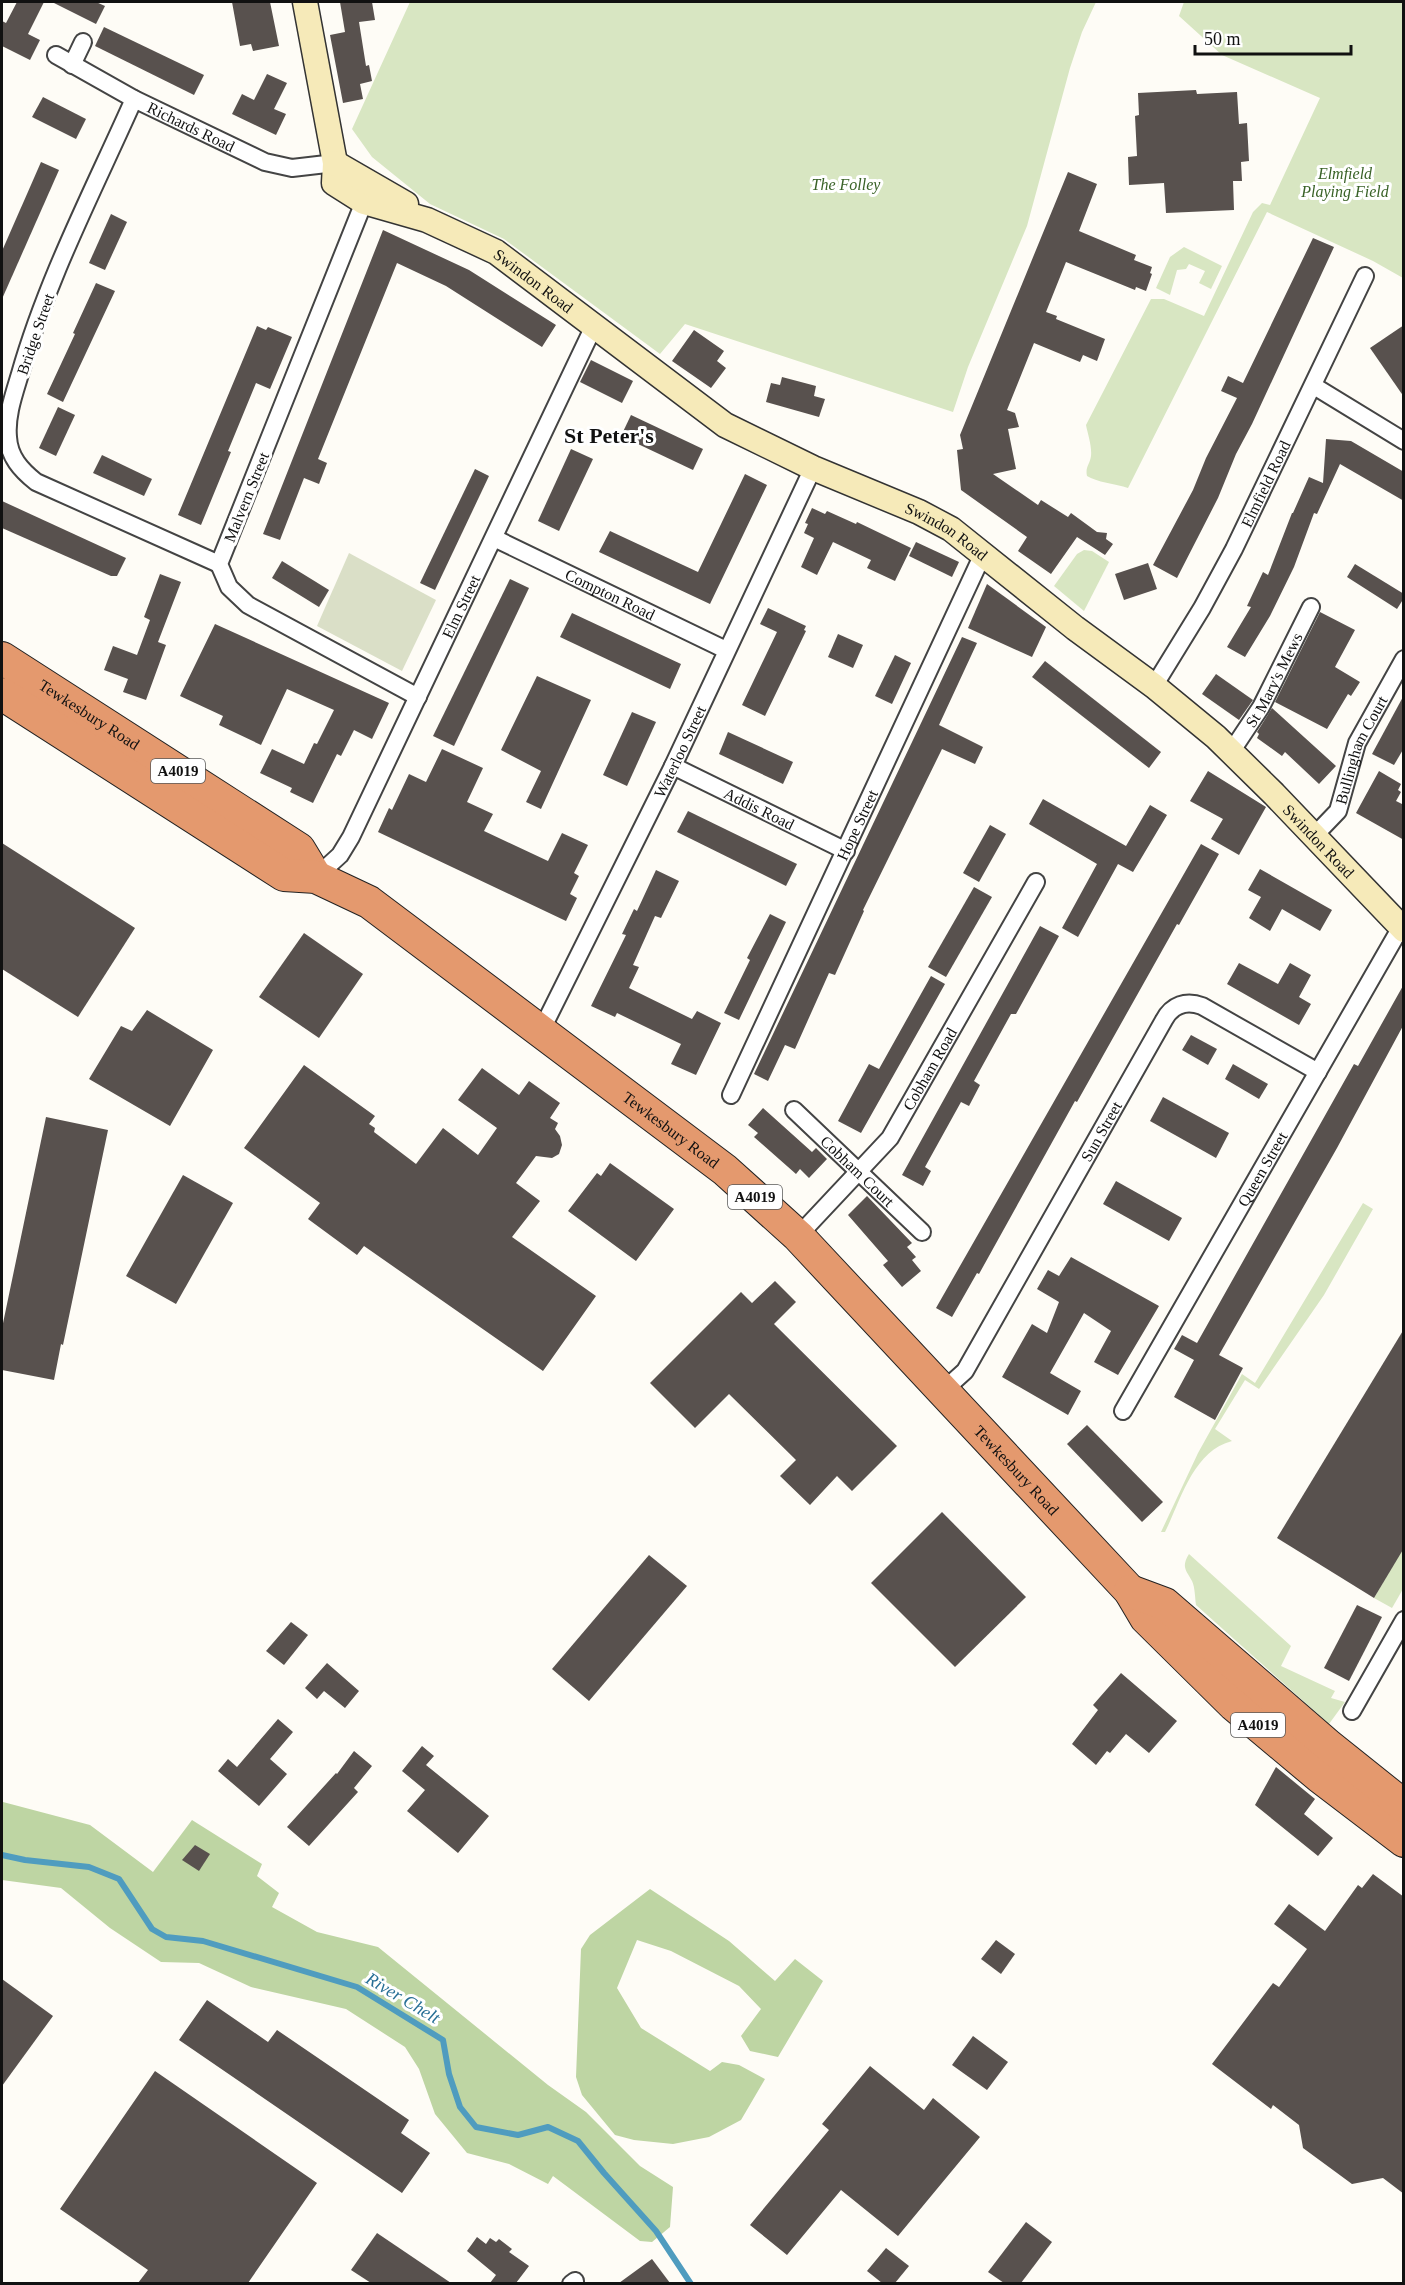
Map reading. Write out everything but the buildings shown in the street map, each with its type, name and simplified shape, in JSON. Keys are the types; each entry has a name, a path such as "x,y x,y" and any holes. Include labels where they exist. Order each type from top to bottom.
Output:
{"highway":[{"name":"Tewkesbury Road","path":"2,658 299,849 316,877"},
{"name":"Tewkesbury Road","path":"10,699 284,875 316,877 369,902 504,1006 541,1031 725,1170 798,1236 1130,1591 1146,1618 1234,1705 1320,1777 1404,1841"},
{"name":"Tewkesbury Road","path":"1130,1591 1165,1604 1329,1746 1404,1806"}],"street":[{"name":"Swindon Road","path":"305,2 334,163 334,183 364,202 427,220 495,252 725,425 813,468 920,512 951,529 1075,628 1154,686 1231,752 1402,928"},
{"path":"72,65 83,42"},
{"name":"Richards Road","path":"56,56 135,99 265,162 292,168 334,163"},
{"name":"Bridge Street","path":"135,99 41,312 14,397 7,426 8,439 17,464 36,482 219,564"},
{"name":"Swindon Road","path":"334,163 413,208 427,220"},
{"name":"Malvern Street","path":"364,202 219,564 228,587 248,605 418,697"},
{"name":"Elmfield Road","path":"1154,686 1202,609 1234,549 1365,276"},
{"name":"Elm Street","path":"316,877 340,855 351,837 594,326"},
{"path":"1314,386 1404,441"},
{"name":"Waterloo Street","path":"541,1031 673,766 813,468"},
{"name":"Compton Road","path":"494,538 726,650"},
{"name":"Hope Street","path":"731,1095 983,554"},
{"name":"St Mary's Mews","path":"1231,752 1261,707 1311,607"},
{"name":"Bullingham Court","path":"1314,836 1338,811 1357,743 1404,659"},
{"name":"Addis Road","path":"673,766 846,851"},
{"name":"Cobham Road","path":"798,1236 890,1138 1036,882"},
{"name":"Queen Street","path":"1122,1411 1402,928"},
{"name":"Sun Street","path":"944,1390 965,1371 1172,1008 1186,1003 1202,1006 1318,1072"},
{"name":"Cobham Court","path":"794,1110 922,1232"},
{"path":"1352,1711 1404,1620"}],"green space":[{"name":"The Folley","path":"410,2 1096,2 1082,32 1070,68 1027,226 968,367 953,412 685,324 660,354 504,239 430,204 372,157 352,129"},
{"name":"Elmfield Playing Field","path":"1184,2 1403,2 1403,278 1373,261 1267,212 1128,488 1087,476 1091,452 1086,425 1151,299 1164,299 1204,316 1253,212 1262,203 1270,205 1320,98 1222,55 1179,16"},
{"path":"1184,247 1222,266 1211,289 1199,283 1205,271 1189,264 1186,269 1177,270 1170,295 1156,288 1170,257"},
{"path":"1084,550 1092,551 1109,562 1084,611 1054,586 1077,554"},
{"path":"349,553 436,600 402,671 317,626"},
{"path":"1363,1203 1373,1209 1324,1295 1259,1389 1245,1380 1215,1429 1232,1441 1219,1446 1198,1466 1165,1532 1161,1532 1198,1453 1242,1374 1255,1383"},
{"path":"1403,1548 1403,1589 1392,1608 1374,1598"},
{"path":"1189,1554 1291,1646 1281,1666 1335,1691 1331,1698 1345,1702 1329,1724 1196,1605 1193,1583 1185,1565"},
{"path":"3,1802 90,1825 153,1872 192,1820 262,1864 257,1876 279,1893 272,1907 317,1932 378,1947 548,2085 586,2112 640,2166 673,2187 670,2227 652,2242 640,2241 553,2176 548,2184 509,2164 467,2153 435,2114 419,2069 405,2047 346,2009 251,1987 199,1963 161,1962 110,1928 61,1888 2,1880"},
{"path":"650,1889 729,1941 775,1981 795,1959 823,1981 778,2057 750,2051 741,2036 761,2009 739,1986 671,1951 637,1940 617,1988 641,2028 710,2071 722,2062 739,2065 765,2079 741,2120 709,2137 673,2144 634,2140 615,2135 582,2095 576,2077 581,1949 590,1935"}],"waterway":[{"name":"River Chelt","path":"2,1855 25,1860 89,1867 119,1879 152,1929 166,1937 203,1941 357,1987 443,2040 449,2074 460,2107 476,2127 518,2135 548,2127 578,2141 656,2231 691,2284"}],"district":[{"name":"St Peter's","path":"609,435"}]}
